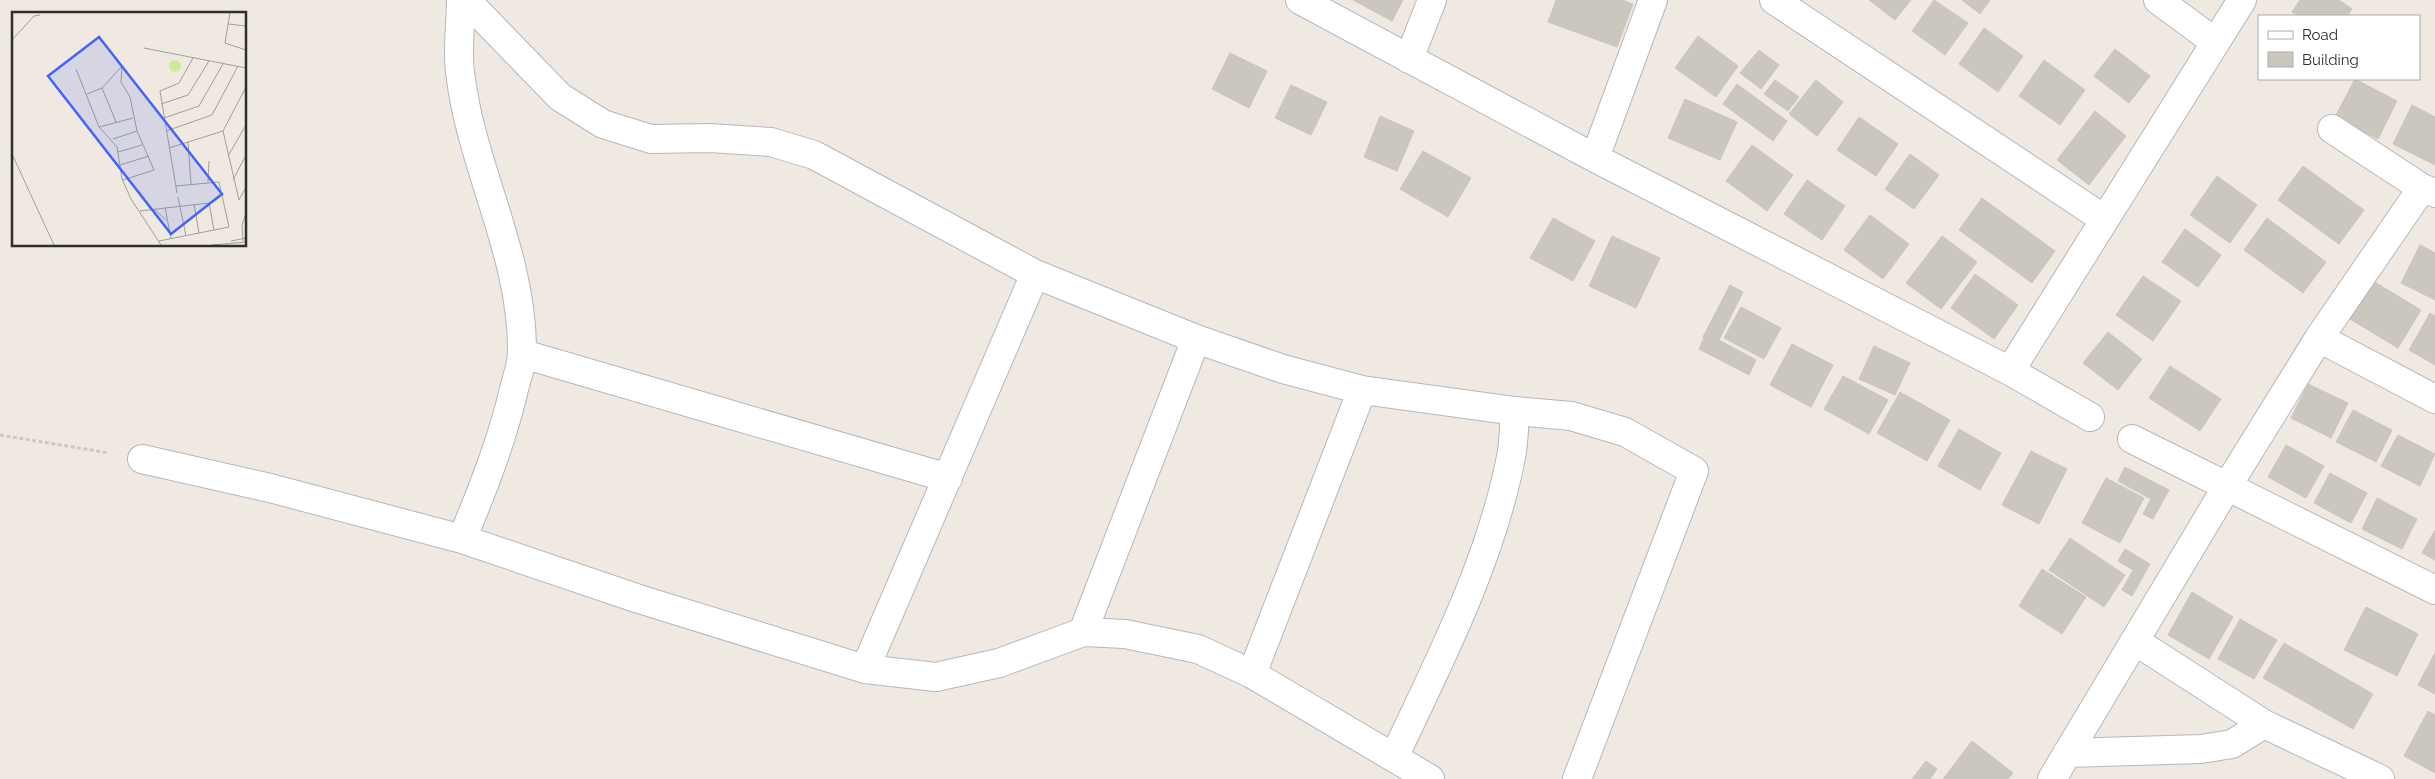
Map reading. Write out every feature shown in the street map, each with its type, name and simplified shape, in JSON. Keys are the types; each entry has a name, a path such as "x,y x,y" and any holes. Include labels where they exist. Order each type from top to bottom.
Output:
{"street":[{"path":"461,0 460,71 476,148 500,223 519,299 522,354 510,410 490,470 462,539"},
{"path":"466,0 560,97 603,124 651,139 710,138 771,142 814,155 1035,274 1196,339 1283,369 1362,390 1515,411 1572,416 1625,432 1694,470 1577,779"},
{"path":"1300,0 1595,158 2010,371 2090,416"},
{"path":"1409,59 1432,0"},
{"path":"1595,158 1653,0"},
{"path":"1774,0 2104,220"},
{"path":"2158,0 2215,42"},
{"path":"2010,371 2242,0"},
{"path":"2052,779 2228,485 2320,338 2428,191 2332,129"},
{"path":"865,669 1035,274"},
{"path":"2320,338 2435,400"},
{"path":"1083,632 1196,339"},
{"path":"522,354 948,478"},
{"path":"1252,674 1362,390"},
{"path":"1394,757 1444,652 1498,508 1511,456 1515,411"},
{"path":"2132,439 2228,485 2435,590"},
{"path":"142,459 270,488 462,539 648,602 865,669 936,677 999,663 1083,632 1125,634 1198,649 1252,674 1430,779"},
{"path":"2135,641 2264,724 2380,779"},
{"path":"2067,753 2201,749 2232,744 2264,724"}],"path":[{"path":"0,435 142,459"}],"building":[{"path":"1353,0 1403,0 1392,21"},
{"path":"1556,0 1622,0 1633,4 1617,47 1548,22"},
{"path":"1869,0 1911,0 1895,20"},
{"path":"1934,0 1968,23 1945,55 1912,31"},
{"path":"1962,0 1990,0 1980,14"},
{"path":"2300,0 2339,0 2352,9 2348,15 2296,15 2292,12"},
{"path":"1984,28 2023,56 1998,92 1959,64"},
{"path":"1698,36 1738,66 1716,97 1675,68"},
{"path":"2115,49 2150,76 2129,103 2094,76"},
{"path":"1759,50 1779,65 1761,89 1740,73"},
{"path":"1230,53 1267,71 1249,108 1212,89"},
{"path":"2044,60 2085,90 2060,125 2019,96"},
{"path":"1775,80 1799,97 1788,111 1764,94"},
{"path":"1816,80 1843,102 1817,136 1789,114"},
{"path":"2354,80 2397,101 2378,139 2335,117"},
{"path":"1737,84 1787,121 1773,141 1723,104"},
{"path":"1291,85 1327,102 1311,135 1275,118"},
{"path":"1685,99 1737,122 1720,160 1668,138"},
{"path":"2412,105 2435,117 2435,165 2393,144"},
{"path":"2095,111 2126,136 2089,185 2057,160"},
{"path":"1380,116 1414,131 1397,171 1364,157"},
{"path":"1859,117 1898,144 1876,176 1837,150"},
{"path":"1752,145 1793,175 1767,211 1726,181"},
{"path":"1423,151 1471,178 1448,217 1400,189"},
{"path":"1910,154 1939,175 1914,209 1885,189"},
{"path":"2303,166 2364,210 2339,244 2278,200"},
{"path":"2217,176 2257,205 2230,243 2190,215"},
{"path":"1807,180 1845,206 1822,240 1784,214"},
{"path":"1982,198 2055,251 2032,283 1959,230"},
{"path":"1870,215 1909,244 1883,279 1844,250"},
{"path":"1553,218 1595,241 1573,281 1530,258"},
{"path":"2267,218 2326,262 2303,293 2244,250"},
{"path":"2185,229 2221,255 2198,287 2162,262"},
{"path":"1612,236 1660,258 1636,308 1589,286"},
{"path":"1942,236 1977,262 1941,309 1906,283"},
{"path":"2420,245 2435,253 2435,300 2401,283"},
{"path":"1975,274 2018,305 1994,339 1951,308"},
{"path":"2143,276 2181,301 2153,341 2116,315"},
{"path":"2373,281 2421,310 2398,348 2350,319"},
{"path":"1730,285 1743,292 1719,340 1756,360 1749,375 1699,349 1703,337"},
{"path":"1741,307 1781,328 1764,359 1724,338"},
{"path":"2430,313 2435,316 2435,365 2409,350"},
{"path":"2108,332 2142,359 2118,390 2083,363"},
{"path":"1792,344 1833,365 1811,407 1770,385"},
{"path":"1874,346 1910,363 1895,395 1859,379"},
{"path":"2170,366 2221,399 2200,431 2149,398"},
{"path":"1843,376 1888,400 1869,434 1824,409"},
{"path":"2308,384 2348,403 2331,438 2291,418"},
{"path":"1900,392 1950,420 1927,461 1877,433"},
{"path":"2353,410 2392,430 2376,462 2336,442"},
{"path":"1959,429 2001,453 1980,490 1938,466"},
{"path":"2398,435 2435,454 2420,486 2381,466"},
{"path":"2286,445 2324,466 2306,498 2268,477"},
{"path":"2031,451 2067,469 2039,524 2002,505"},
{"path":"2125,467 2169,490 2153,519 2143,514 2151,499 2118,481"},
{"path":"2330,473 2367,493 2351,523 2314,503"},
{"path":"2106,478 2144,498 2120,543 2082,523"},
{"path":"2377,498 2417,519 2402,549 2362,529"},
{"path":"2435,530 2435,560 2422,553"},
{"path":"2070,538 2125,575 2104,607 2049,570"},
{"path":"2125,549 2150,564 2132,596 2122,590 2133,570 2118,561"},
{"path":"2042,569 2086,597 2062,634 2019,606"},
{"path":"2192,592 2233,617 2209,659 2168,635"},
{"path":"2366,607 2418,634 2397,676 2344,650"},
{"path":"2240,619 2277,640 2254,679 2218,659"},
{"path":"2284,643 2373,694 2353,729 2263,678"},
{"path":"2435,653 2435,694 2418,685"},
{"path":"2428,711 2435,715 2435,773 2404,756"},
{"path":"1972,741 2013,773 2008,779 1943,779"},
{"path":"1926,761 1937,769 1930,779 1912,779"}]}
